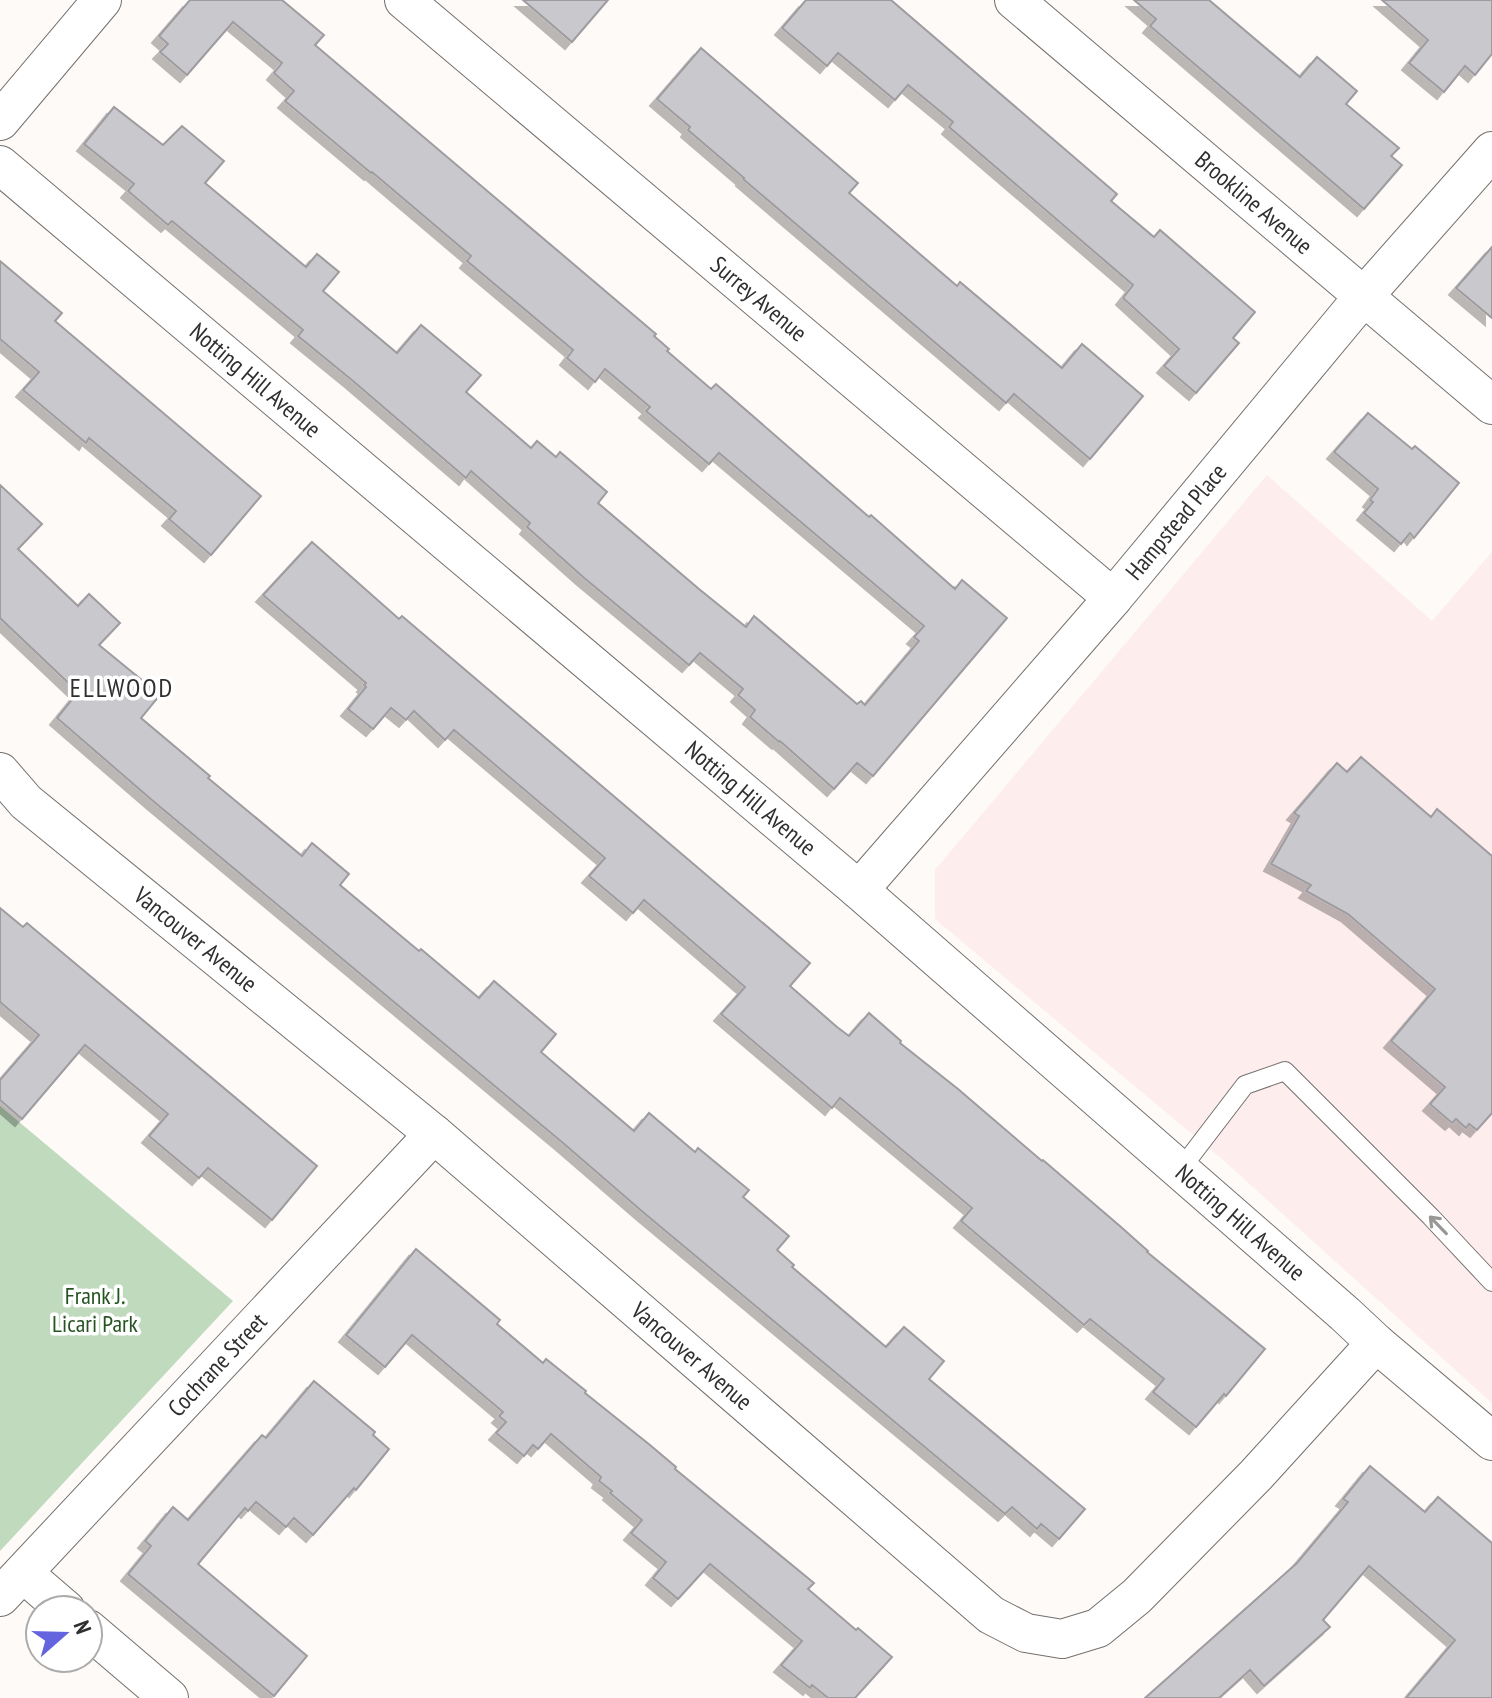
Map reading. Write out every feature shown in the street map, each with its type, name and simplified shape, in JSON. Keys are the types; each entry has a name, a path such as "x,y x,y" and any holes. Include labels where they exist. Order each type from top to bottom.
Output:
{"street":[{"path":"0,121 102,0"},
{"name":"Surrey Avenue","path":"404,0 1113,598"},
{"name":"Brookline Avenue","path":"1014,0 1492,405"},
{"name":"Hampstead Place","path":"859,890 1113,598 1364,296 1492,151"},
{"name":"Notting Hill Avenue","path":"0,165 859,890 1492,1441"},
{"name":"Vancouver Avenue","path":"0,772 26,802 434,1134 991,1615 1026,1633 1062,1639 1098,1628 1137,1596 1256,1475 1376,1343"},
{"name":"Cochrane Street","path":"12,1585 434,1134"},
{"path":"12,1585 31,1594"},
{"path":"104,1643 169,1698"}],"lane":[{"path":"1180,1170 1245,1085 1285,1071 1492,1282"}],"shaded area":[{"path":"1267,475 1432,621 1492,552 1492,1403 1222,1159 935,919 935,870"}],"green space":[{"name":"Frank J. Licari Park","path":"0,1106 233,1301 0,1551"}],"building":[{"path":"190,0 282,0 324,35 315,45 656,334 654,336 669,349 667,351 711,389 716,384 955,589 962,580 1007,618 873,776 857,763 834,789 750,717 755,710 738,695 743,689 700,653 689,665 583,577 527,527 530,523 471,471 466,478 298,336 303,330 172,221 168,225 128,191 134,184 84,144 114,107 163,145 182,126 224,161 205,183 306,267 317,254 339,272 323,291 397,353 421,325 481,375 466,392 531,448 537,441 556,457 560,452 607,492 598,503 699,589 746,627 754,616 857,704 861,701 865,705 919,641 914,637 924,626 719,453 709,464 646,411 650,407 605,369 595,382 567,358 573,350 467,261 471,256 285,101 294,91 274,73 282,63 233,22 187,75 160,52 168,44 159,36"},
{"path":"523,0 608,0 572,42"},
{"path":"806,0 891,0 1117,194 1111,201 1154,237 1160,230 1255,312 1233,338 1239,343 1196,393 1164,366 1179,349 1123,298 1133,285 949,127 953,122 908,85 895,100 838,53 827,66 782,28"},
{"path":"1134,0 1209,0 1300,77 1317,57 1357,91 1346,104 1399,148 1391,156 1402,165 1364,209 1150,26 1156,19"},
{"path":"1382,0 1492,0 1492,54 1475,75 1465,66 1444,92 1409,63 1428,40"},
{"path":"701,48 858,183 849,193 957,286 960,282 1062,368 1082,344 1143,396 1090,459 1014,394 1006,403 743,179 657,99"},
{"path":"1492,247 1492,318 1456,288"},
{"path":"0,261 62,313 55,321 261,496 211,555 169,519 176,511 89,438 86,443 23,390 39,372 0,339"},
{"path":"1368,413 1412,449 1415,446 1459,483 1414,538 1410,533 1401,544 1364,513 1378,489 1334,452"},
{"path":"0,485 42,524 18,549 78,606 89,594 120,623 99,645 160,695 141,718 302,856 312,843 349,874 340,885 479,998 494,981 556,1034 541,1052 634,1131 649,1113 695,1152 698,1148 749,1190 743,1197 789,1236 777,1250 794,1265 792,1267 886,1347 904,1327 944,1361 929,1379 1085,1509 1059,1539 1041,1524 1037,1529 1012,1507 1005,1514 57,718 78,692 0,618"},
{"path":"312,542 399,619 402,616 810,963 790,986 837,1027 849,1036 869,1013 900,1043 1265,1349 1226,1396 1224,1394 1196,1427 1153,1392 1164,1379 1090,1319 1084,1325 961,1221 972,1208 840,1098 832,1108 721,1014 745,987 644,900 633,913 589,876 605,858 454,730 445,740 414,711 406,720 391,708 373,729 348,709 366,683 263,595"},
{"path":"1361,757 1431,817 1437,809 1492,856 1492,1113 1477,1130 1469,1124 1466,1128 1456,1119 1452,1123 1430,1104 1445,1087 1391,1041 1435,989 1348,914 1306,891 1311,885 1271,864 1299,816 1294,813 1337,763 1347,772"},
{"path":"0,908 23,927 27,923 317,1166 272,1220 208,1168 199,1178 149,1136 168,1114 85,1045 22,1119 0,1100 0,1080 39,1035 0,1002"},
{"path":"416,1249 500,1320 497,1324 543,1363 546,1359 586,1391 814,1583 808,1589 892,1657 855,1698 828,1698 781,1665 802,1641 710,1564 678,1599 653,1578 666,1562 631,1533 642,1520 610,1493 612,1491 599,1481 601,1477 551,1434 538,1449 533,1445 524,1456 496,1433 506,1422 499,1416 503,1412 412,1335 385,1367 346,1335"},
{"path":"314,1381 375,1432 373,1435 389,1449 356,1490 354,1488 313,1535 294,1518 286,1527 256,1502 248,1511 245,1508 198,1564 307,1656 274,1696 128,1574 151,1546 145,1541 173,1507 188,1520 262,1435 266,1438"},
{"path":"1370,1466 1425,1512 1438,1497 1492,1543 1492,1698 1406,1698 1455,1640 1369,1566 1323,1620 1330,1627 1264,1686 1250,1670 1219,1698 1145,1698 1297,1563 1348,1502 1343,1499"}],"district":[{"name":"ELLWOOD","path":"122,688"}]}
